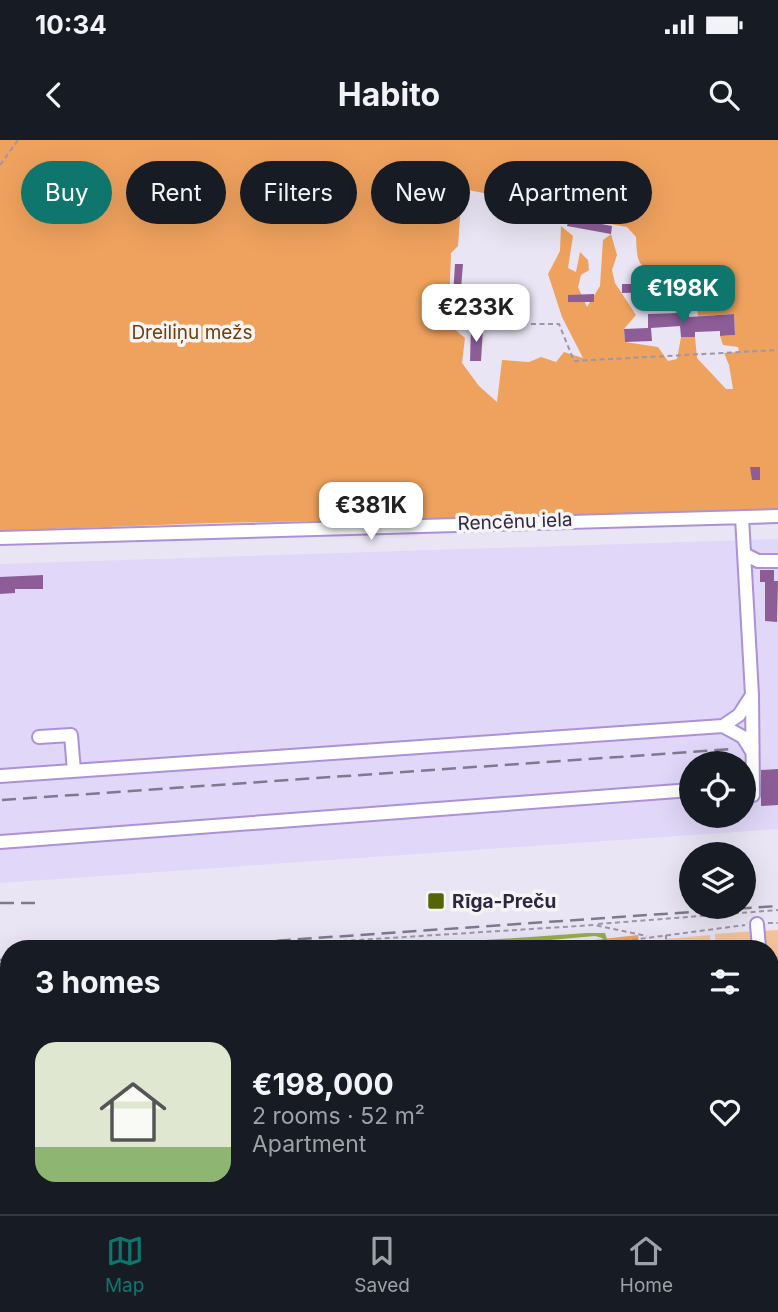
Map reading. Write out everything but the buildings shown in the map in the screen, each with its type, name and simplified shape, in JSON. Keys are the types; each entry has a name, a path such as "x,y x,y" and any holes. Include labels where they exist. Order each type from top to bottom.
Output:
{"street":[{"name":"Rencēnu iela","path":"0,538 778,516"},
{"path":"742,517 752,695 752,751"},
{"path":"744,554 758,561 778,561"},
{"path":"0,776 723,726 739,715 752,695"},
{"path":"723,726 743,737 751,751"},
{"path":"39,737 71,735 74,771"},
{"path":"0,842 679,791"},
{"path":"757,924 758,940"}],"path":[{"path":"0,165 18,140"},
{"path":"480,324 559,324 574,361 778,351"},
{"path":"358,940 778,910"},
{"path":"629,940 778,923"},
{"path":"594,925 647,936"},
{"path":"666,934 666,940"}],"shaded area":[{"path":"778,539 778,829 0,883 0,564"},
{"path":"778,930 778,940 760,940 759,931"},
{"path":"755,931 756,940 715,940 715,934"},
{"path":"605,933 607,940 595,936 551,940 485,940"},
{"path":"710,935 710,940 667,940"}],"green space":[{"name":"Dreiliņu mežs","path":"0,140 778,140 778,513 212,523 0,531","holes":["371,161 470,161 470,190 484,193 484,161 652,161 652,224 610,224 627,227 636,237 640,263 648,270 663,275 664,292 669,288 696,300 698,316 734,314 735,335 720,336 723,345 738,347 739,352 724,353 733,389 726,389 697,358 695,337 681,337 677,359 668,361 658,347 625,342 624,329 636,315 615,283 612,270 617,255 611,234 603,240 600,286 587,307 578,287 581,275 589,270 588,260 580,252 576,272 568,268 573,236 561,226 560,251 548,274 562,317 583,358 564,352 556,362 541,357 529,362 502,360 497,402 479,386 462,363 465,338 452,327 446,311 449,309 451,253 458,246 460,224 371,224"]},
{"path":"638,935 639,940 594,940"}],"railway":[{"path":"2,800 733,749"},
{"path":"0,903 41,903"},
{"path":"287,940 778,906"}],"place":[{"name":"Rīga-Preču","path":"436,901"}]}
